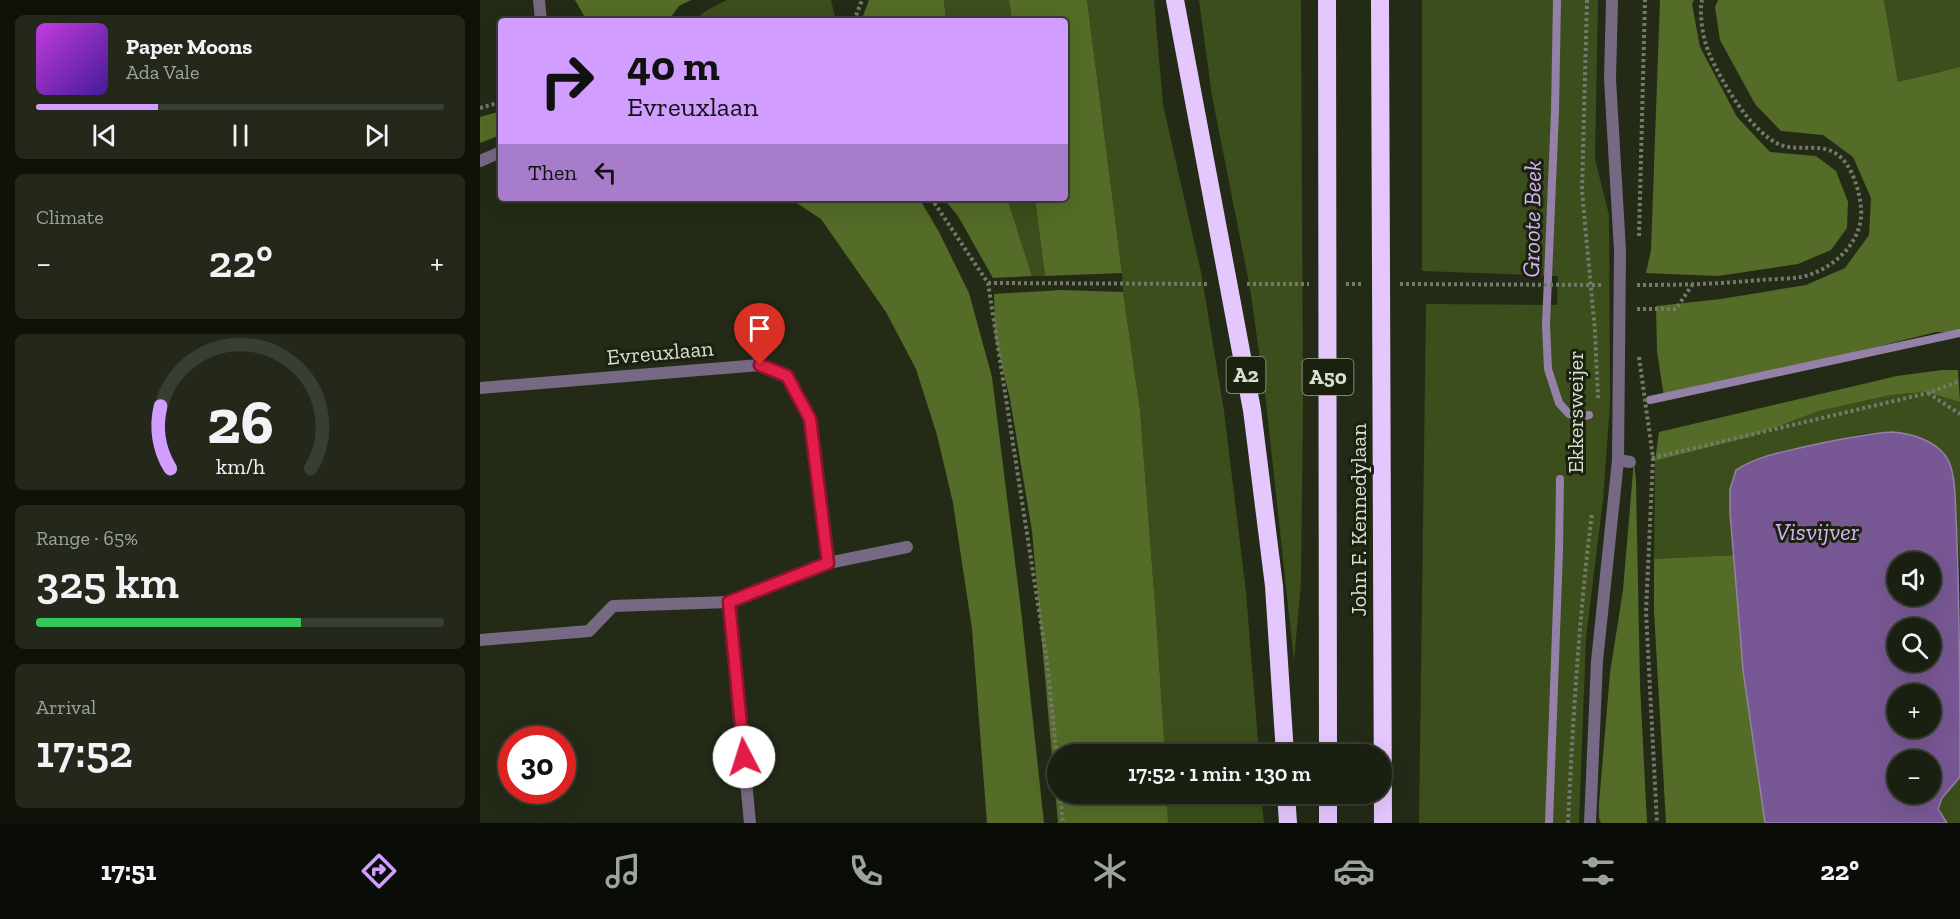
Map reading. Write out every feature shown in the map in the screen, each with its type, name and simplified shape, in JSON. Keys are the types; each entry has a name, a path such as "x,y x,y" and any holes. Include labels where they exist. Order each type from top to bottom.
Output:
{"highway":[{"name":"A2","path":"1175,0 1252,410 1274,586 1284,744"},
{"name":"John F. Kennedylaan","path":"1327,0 1328,744"},
{"name":"John F. Kennedylaan","path":"1380,0 1383,823"},
{"name":"A50","path":"1381,155 1392,0"},
{"path":"1287,804 1288,823"},
{"path":"1328,804 1328,823"}],"street":[{"path":"539,0 541,18"},
{"name":"Ekkersweijer","path":"1590,823 1597,661 1624,461 1620,251 1610,79 1612,0"},
{"path":"480,161 498,153"},
{"name":"Evreuxlaan","path":"480,388 760,365 787,376 810,419 828,563"},
{"path":"480,639 589,631 614,606 729,602 828,563 908,547"},
{"path":"729,602 750,823"}],"path":[{"path":"855,18 862,0"},
{"name":"Ekkersweijer","path":"1587,0 1582,191 1595,332 1599,407"},
{"path":"1639,245 1645,0"},
{"path":"1675,285 1801,277 1823,269 1838,259 1851,245 1859,233 1862,217 1855,180 1838,154 1820,147 1781,145 1762,134 1745,115 1708,52 1700,7 1702,0"},
{"path":"480,108 498,103"},
{"path":"933,201 988,283 1047,662 1055,744"},
{"path":"1635,288 1636,277"},
{"path":"988,283 1049,283"},
{"path":"1632,309 1676,309 1693,285"},
{"path":"1638,355 1653,458 1646,612 1658,823"},
{"path":"1653,458 1928,393 1960,381"},
{"path":"1928,393 1960,414"},
{"path":"1568,823 1576,665 1592,510"},
{"path":"1061,804 1063,823"}],"green space":[{"path":"575,0 691,0 679,6 670,18 585,18"},
{"path":"727,0 831,0 835,18 697,18"},
{"path":"869,0 944,0 946,18 862,18"},
{"path":"944,0 1009,0 1012,18 946,18"},
{"path":"1009,0 1087,0 1122,273 1045,276 1035,201 1068,201 1068,18 1012,18"},
{"path":"1087,0 1154,0 1163,105 1201,272 1224,411 1246,592 1258,744 1164,744 1140,410"},
{"path":"1199,0 1301,0 1303,406 1301,582 1294,661 1266,402 1250,288 1212,96"},
{"path":"1422,0 1598,0 1595,159 1609,215 1610,404 1603,500 1586,638 1579,823 1419,823 1426,304 1557,305 1558,276 1422,271"},
{"path":"1660,0 1694,0 1692,4 1700,47 1737,117 1770,152 1816,156 1836,171 1848,202 1847,228 1831,250 1798,264 1718,276 1646,273 1651,250"},
{"path":"1718,0 1884,0 1898,82 1960,67 1960,333 1936,332 1684,395 1664,397 1657,351 1656,306 1721,299 1806,285 1845,268 1869,235 1871,198 1853,157 1823,135 1781,131 1755,104 1720,40 1715,7"},
{"path":"1884,0 1960,0 1960,67 1898,82"},
{"path":"498,112 498,136 480,143 480,117"},
{"path":"794,201 921,201 969,293 992,377 1021,610 1044,823 987,823 972,629 953,503 937,435 916,369 886,312 821,219"},
{"path":"946,201 1008,201 1032,276 993,278 958,216"},
{"path":"1008,201 1035,201 1045,276 1032,276"},
{"path":"1061,290 1123,292 1140,410 1164,744 1051,744 1032,531 1010,399 995,337 994,294"},
{"path":"1958,370 1960,402 1925,392 1891,395 1819,411 1750,437 1655,461 1659,432 1897,376"},
{"path":"1925,392 1960,402 1960,566 1953,479 1892,432 1862,434 1781,452 1744,465 1730,489 1734,555 1654,559 1655,461 1750,437 1819,411 1891,395"},
{"path":"1634,460 1640,685 1647,823 1601,823 1599,804 1610,673 1623,590"},
{"path":"1734,555 1743,670 1765,823 1666,823 1654,611 1654,559"},
{"path":"1960,777 1960,823 1947,823 1938,809 1942,798"},
{"path":"1056,804 1167,804 1168,823 1058,823"},
{"path":"1167,804 1262,804 1264,823 1168,823"}],"water":[{"name":"Visvijver","path":"1892,432 1921,438 1934,445 1949,461 1955,502 1958,582 1960,777 1941,801 1941,750 1887,750 1887,804 1940,804 1938,809 1947,823 1765,823 1743,670 1730,489 1736,470 1761,458 1860,436"}],"waterway":[{"name":"Groote Beek","path":"1557,0 1546,325 1548,369 1559,403 1569,414 1579,417 1589,415"},
{"name":"Groote Beek","path":"1650,400 1960,333"},
{"path":"1549,823 1560,479"}],"route":[{"path":"744,757 729,602 828,563 810,419 787,376 760,365"}]}
